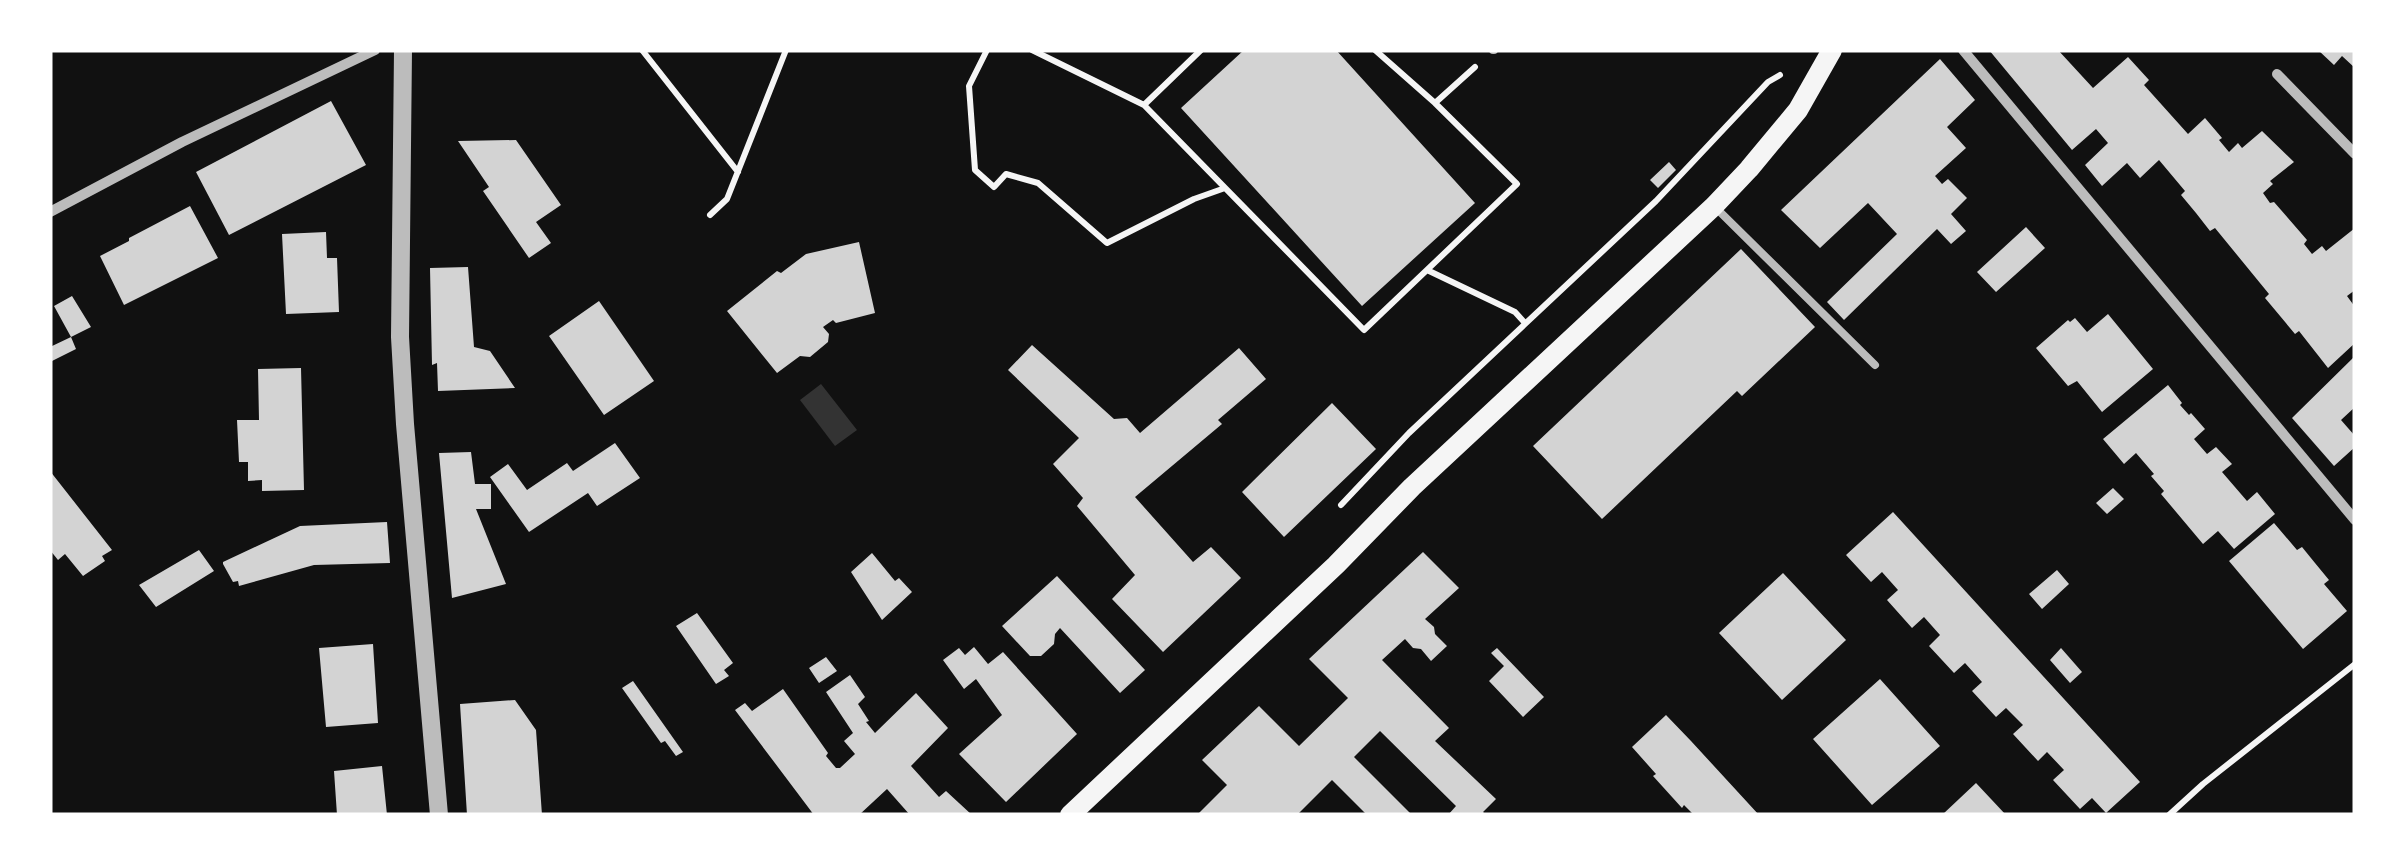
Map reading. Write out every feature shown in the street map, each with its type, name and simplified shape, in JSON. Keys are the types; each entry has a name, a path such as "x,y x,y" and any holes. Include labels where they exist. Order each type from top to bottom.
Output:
{"main road":[{"path":"1070,815 1714,206 1798,110 1832,50"}],"street":[{"path":"50,212 182,142 375,50"},
{"path":"404,50 400,337 438,815"},
{"path":"1963,50 2355,520"},
{"path":"2276,74 2355,154"}],"lane":[{"path":"1714,206 1874,365"}],"path":[{"path":"642,50 738,172"},
{"path":"710,215 727,199 786,50"},
{"path":"987,50 968,86 976,170 994,187 1006,174 1038,183 1107,243 1224,188"},
{"path":"1032,50 1144,105 1364,330 1517,184 1376,50"},
{"path":"1144,105 1201,50"},
{"path":"1435,103 1494,50"},
{"path":"1341,505 1409,432 1656,201 1768,82 1784,74"},
{"path":"1428,270 1515,312 1525,323"},
{"path":"2169,815 2355,664"}],"shaded area":[{"path":"821,384 857,430 835,446 800,400"}],"building":[{"path":"1244,50 1336,50 1475,203 1362,306 1181,108"},
{"path":"1989,50 2058,50 2093,88 2128,57 2149,80 2144,85 2188,134 2205,118 2229,152 2238,143 2242,148 2262,131 2294,162 2270,181 2273,184 2263,193 2307,240 2304,244 2312,254 2322,246 2326,251 2355,228 2355,290 2347,296 2355,307 2355,343 2328,368 2299,331 2295,334 2265,298 2269,294 2215,228 2210,231 2181,195 2185,191 2159,160 2140,178 2127,163 2102,186 2085,165 2108,143 2096,129 2072,150"},
{"path":"2318,50 2355,50 2355,68 2342,56 2334,65"},
{"path":"1940,59 1975,100 1947,127 1966,148 1935,176 1942,184 1948,179 1967,198 1951,214 1966,231 1951,244 1937,229 1844,320 1827,302 1897,234 1868,203 1820,248 1781,210"},
{"path":"331,101 366,165 229,235 196,172"},
{"path":"516,140 561,205 536,222 551,243 529,258 483,191 489,187 458,141"},
{"path":"1669,162 1676,170 1658,188 1650,180"},
{"path":"190,206 218,258 124,305 100,256"},
{"path":"2026,227 2045,248 1996,292 1977,272"},
{"path":"326,232 327,258 337,258 339,312 286,314 282,234"},
{"path":"859,242 875,313 836,323 833,320 823,327 829,334 828,342 810,357 800,356 777,373 727,311 777,271 781,273 806,254"},
{"path":"1741,249 1815,327 1742,396 1737,391 1602,519 1533,446"},
{"path":"468,267 474,347 490,351 515,388 438,391 437,363 432,365 430,268"},
{"path":"72,296 91,327 71,337 54,306"},
{"path":"599,301 654,381 604,415 549,336"},
{"path":"2108,314 2153,369 2102,412 2077,381 2068,386 2036,348 2068,320 2075,318 2087,332"},
{"path":"71,337 76,349 50,362 50,347"},
{"path":"1032,345 1114,419 1127,418 1140,433 1239,348 1266,379 1218,420 1222,424 1135,497 1193,562 1211,547 1241,578 1163,652 1112,599 1135,575 1077,506 1083,498 1053,464 1079,438 1008,370"},
{"path":"2355,356 2355,407 2341,420 2355,436 2355,447 2334,466 2292,418"},
{"path":"301,368 304,490 262,491 262,480 248,481 248,462 239,462 237,420 259,420 258,369"},
{"path":"2168,385 2180,405 2205,429 2194,439 2207,454 2216,447 2232,464 2222,472 2247,501 2257,492 2275,514 2234,549 2218,531 2203,544 2161,494 2164,491 2151,476 2154,474 2136,453 2124,464 2103,439"},
{"path":"1332,403 1376,449 1284,537 1242,492"},
{"path":"615,443 640,478 597,506 588,493 529,532 490,477 508,464 527,490 567,463 573,471"},
{"path":"471,452 475,484 491,484 491,509 476,509 506,584 452,598 439,453"},
{"path":"50,471 112,550 102,556 105,561 83,576 65,554 58,560 50,550"},
{"path":"2113,488 2124,499 2107,514 2096,503"},
{"path":"1893,512 2140,782 2106,813 2092,798 2080,809 2053,780 2064,770 2047,752 2038,761 2013,734 2023,725 2006,708 1996,717 1972,691 1982,682 1965,663 1954,673 1929,646 1940,635 1924,617 1912,628 1887,600 1898,590 1882,572 1871,582 1846,555"},
{"path":"387,522 390,563 314,565 239,586 223,564 300,526"},
{"path":"2274,523 2297,550 2302,547 2329,580 2324,584 2347,611 2303,649 2229,561"},
{"path":"199,550 214,571 156,607 139,585"},
{"path":"1423,552 1459,588 1425,619 1447,646 1431,661 1405,639 1382,660 1449,728 1435,741 1496,799 1483,812 1486,815 1448,815 1456,806 1380,731 1354,757 1412,815 1367,815 1332,780 1297,815 1197,815 1227,785 1202,760 1259,706 1299,746 1348,698 1309,659"},
{"path":"872,553 895,581 899,578 912,592 882,620 851,572"},
{"path":"2057,570 2069,584 2042,609 2029,594"},
{"path":"1783,573 1846,640 1782,700 1719,633"},
{"path":"1057,576 1145,670 1120,693 1060,628 1054,644 1041,656 1030,656 1002,626"},
{"path":"697,613 733,663 724,670 729,676 716,684 676,626"},
{"path":"373,644 378,723 326,727 319,648"},
{"path":"974,647 988,664 1003,652 1077,734 1006,802 959,754 1002,715 976,679 964,689 943,660 959,648 965,655"},
{"path":"1497,648 1544,697 1523,717 1489,681 1504,666 1491,653"},
{"path":"2061,648 2082,672 2070,683 2050,660"},
{"path":"826,657 837,671 819,683 809,668"},
{"path":"850,675 865,697 858,704 875,733 916,693 948,728 911,766 939,797 946,791 972,815 910,815 887,789 859,815 814,815 735,710 745,703 752,711 783,689 828,753 826,756 840,768 855,754 844,741 853,733 826,692"},
{"path":"1880,679 1940,746 1872,805 1813,739"},
{"path":"633,681 683,752 676,756 665,741 661,743 622,688"},
{"path":"515,700 536,730 542,815 467,815 460,704"},
{"path":"1666,715 1759,815 1694,815 1684,805 1682,808 1632,747"},
{"path":"382,766 387,815 337,815 334,771"},
{"path":"1976,783 2006,815 1942,815"}]}
